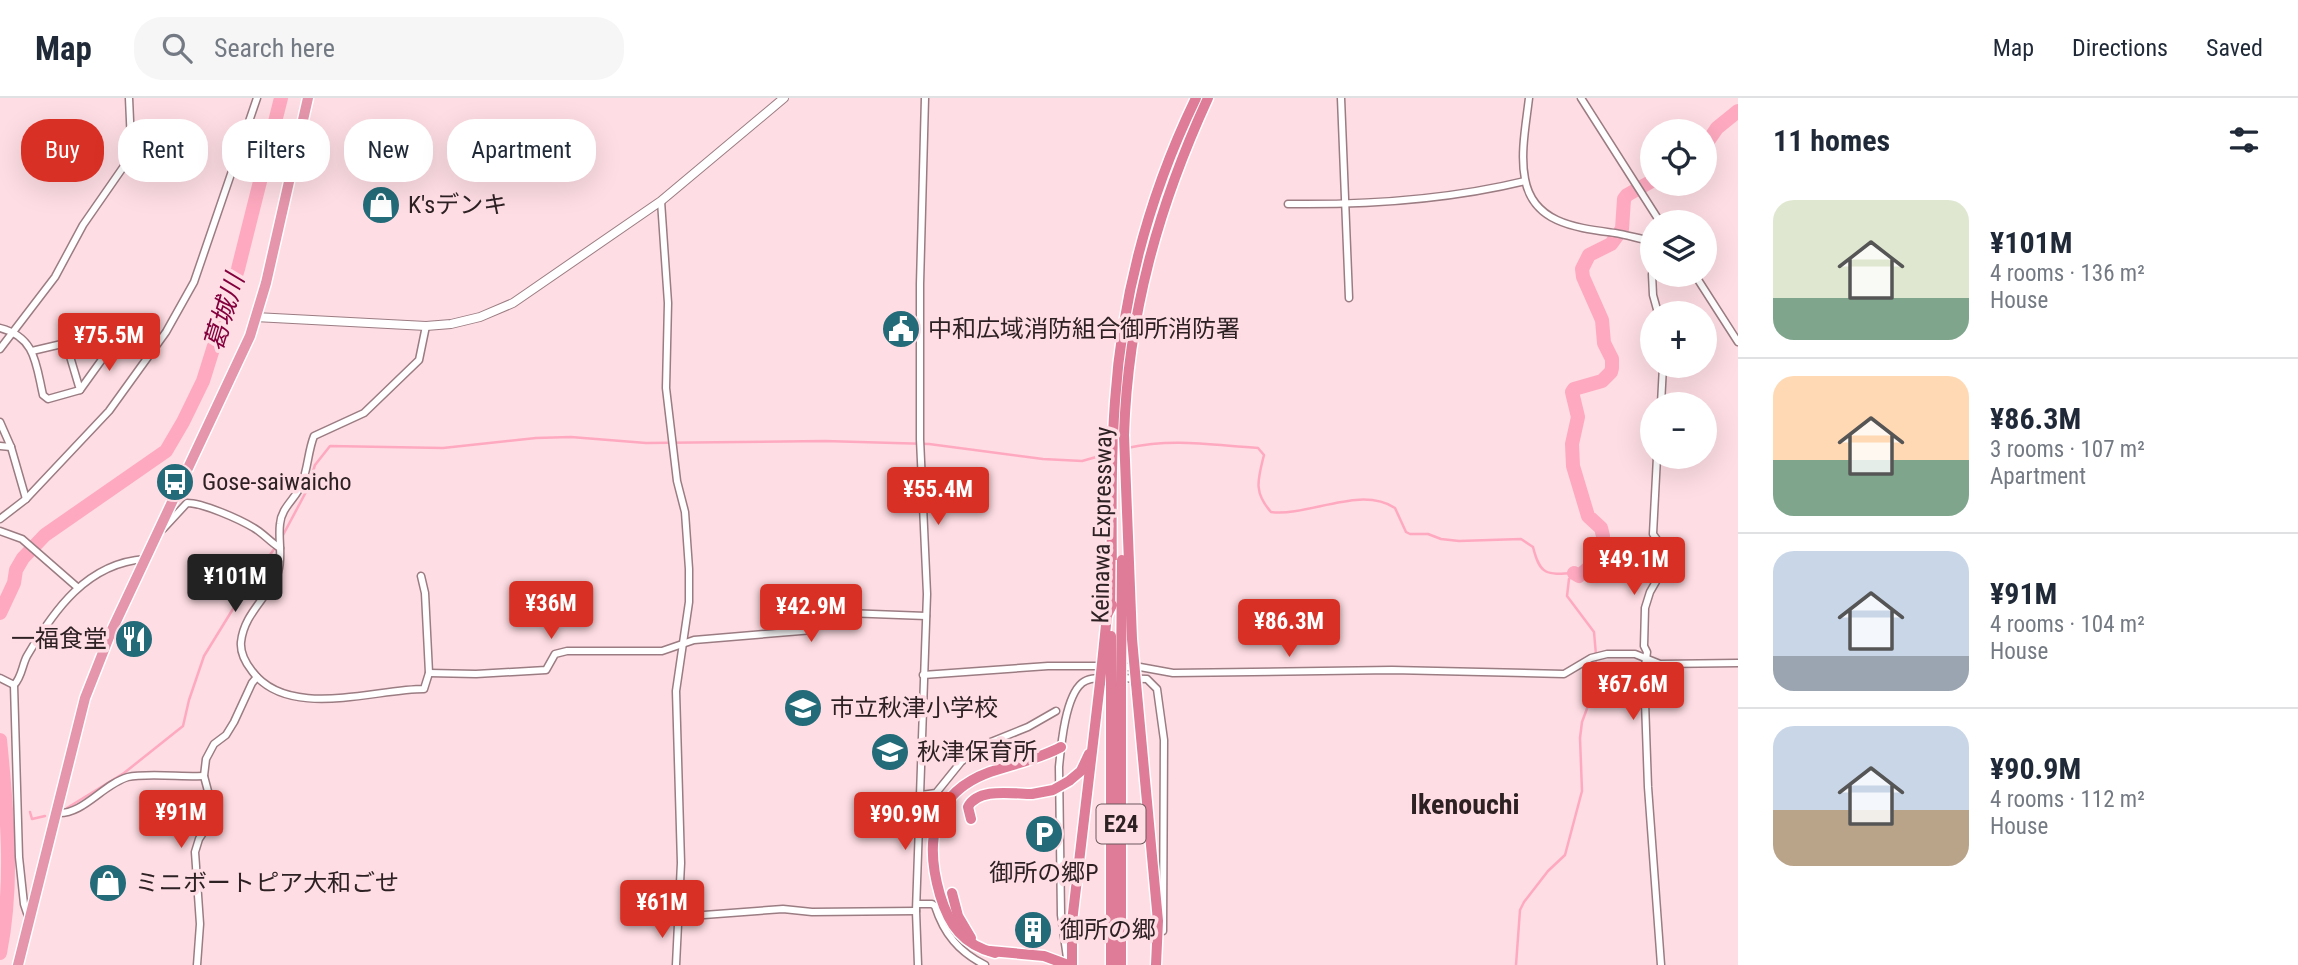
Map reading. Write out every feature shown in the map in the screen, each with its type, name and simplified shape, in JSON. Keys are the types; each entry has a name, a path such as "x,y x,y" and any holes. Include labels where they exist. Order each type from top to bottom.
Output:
{"highway":[{"path":"18,965 75,734 93,677 145,559 242,357 266,284 308,98"},
{"name":"Keinawa Expressway","path":"1121,965 1107,615 1112,605 1113,433 1119,360 1136,263 1170,155 1196,98"},
{"name":"Keinawa Expressway","path":"1111,965 1111,683 1130,356 1145,275 1173,179 1208,98"},
{"path":"1124,435 1136,683 1158,921 1156,965"},
{"path":"989,773 976,782 966,798 965,810 971,819 968,807 971,801 978,797 992,794 1032,794 1053,790 1069,781 1081,771 1094,741 1111,683"},
{"path":"1061,747 989,773 962,786 948,800 935,826 932,853 939,889 951,922 968,943 995,953 1054,958 1070,965 1072,922 1094,741"},
{"path":"952,894 954,907 966,932 978,944 995,953"}],"street":[{"path":"0,349 55,277 83,225 124,166 131,143 129,98"},
{"path":"0,519 26,499 109,411 166,332 194,282 257,98"},
{"path":"255,317 426,326 452,324 480,317 513,303 660,201 784,98"},
{"path":"918,965 917,907 926,616 920,439 920,284 925,98"},
{"path":"1341,98 1349,298"},
{"path":"1529,98 1525,131 1525,181 1532,200 1553,220 1576,229 1640,239"},
{"path":"1581,98 1652,210"},
{"path":"1288,204 1344,205 1465,192 1525,181"},
{"path":"660,201 668,303 666,388 677,481 689,549 689,602 676,691 681,863 676,965"},
{"path":"1703,287 1738,342"},
{"path":"421,576 425,593 429,673 424,689 337,698 300,697 266,685 243,656 240,645 249,616 276,576 280,565 280,522 286,505 302,484 314,436 365,413 419,360 426,326"},
{"path":"0,328 12,331 29,345 43,395 48,399 80,390 116,340"},
{"path":"32,351 66,343 80,390"},
{"path":"0,422 26,499"},
{"path":"0,446 10,447"},
{"path":"1656,469 1653,534 1658,541 1662,571 1650,592 1645,608 1648,787 1661,965"},
{"path":"155,538 187,503 201,503 255,528 280,547"},
{"path":"0,531 22,538 77,587"},
{"path":"0,678 11,684 18,682 25,659 52,615 77,587 122,564 145,559"},
{"path":"429,673 476,674 546,670 555,654 567,651 662,651 694,640 813,630 819,612 926,616"},
{"path":"923,675 1048,666 1140,667 1173,673 1392,670 1564,674 1591,658 1607,654 1635,654 1660,664 1738,663"},
{"path":"197,965 200,924 195,852 199,839 212,819 204,776 206,759 214,744 226,734 234,722 257,677"},
{"path":"1070,965 1061,915 1059,779 1061,747 1071,704 1085,680 1142,678 1153,683 1157,689 1164,740 1163,932 1156,965"},
{"path":"11,684 19,857 24,904 30,921"},
{"path":"921,794 936,793 961,762 981,746 1028,727 1056,711"},
{"path":"57,813 65,814 81,806 108,785 134,775 204,776"},
{"path":"677,917 783,909 812,912 932,904 957,947 985,965"}],"waterway":[{"name":"葛城川","path":"0,613 14,583 16,570 23,558 45,535 166,451 183,422 203,381 238,269 281,98"},
{"path":"1717,128 1738,111"},
{"path":"1574,573 1579,576 1593,564 1602,546 1603,536 1601,528 1588,516 1573,466 1572,444 1578,417 1572,392 1574,389 1602,381 1612,368 1612,359 1604,343 1602,320 1582,269 1589,255 1611,244 1622,229 1624,199 1640,188"},
{"path":"282,537 307,490 315,465 330,446 443,448 571,437 646,443 825,441 929,444 1043,459 1082,461 1107,454"},
{"path":"1127,448 1160,443 1258,448 1264,455 1259,492 1271,512 1301,510 1350,500 1381,502 1395,508 1406,532 1410,534 1428,534 1459,541 1521,539 1533,547 1538,563 1546,571 1557,574 1574,573"},
{"path":"67,808 124,773 183,726 204,656 244,591 277,545"},
{"path":"1516,965 1520,910 1548,871 1565,855 1582,791 1580,738 1582,722 1595,687 1596,655 1594,632 1567,596 1569,579 1574,573"},
{"name":"葛城川","path":"0,740 7,820 8,873 0,953"},
{"path":"30,812 32,819 45,816"}],"place":[{"name":"K'sデンキ","path":"381,205"},
{"name":"中和広域消防組合御所消防署","path":"901,329"},
{"name":"Gose-saiwaicho","path":"175,482"},
{"name":"一福食堂","path":"134,639"},
{"name":"市立秋津小学校","path":"803,708"},
{"name":"秋津保育所","path":"890,752"},
{"name":"御所の郷P","path":"1044,834"},
{"name":"ミニボートピア大和ごせ","path":"108,883"},
{"name":"御所の郷","path":"1033,930"}],"district":[{"name":"Ikenouchi","path":"1465,804"}]}
